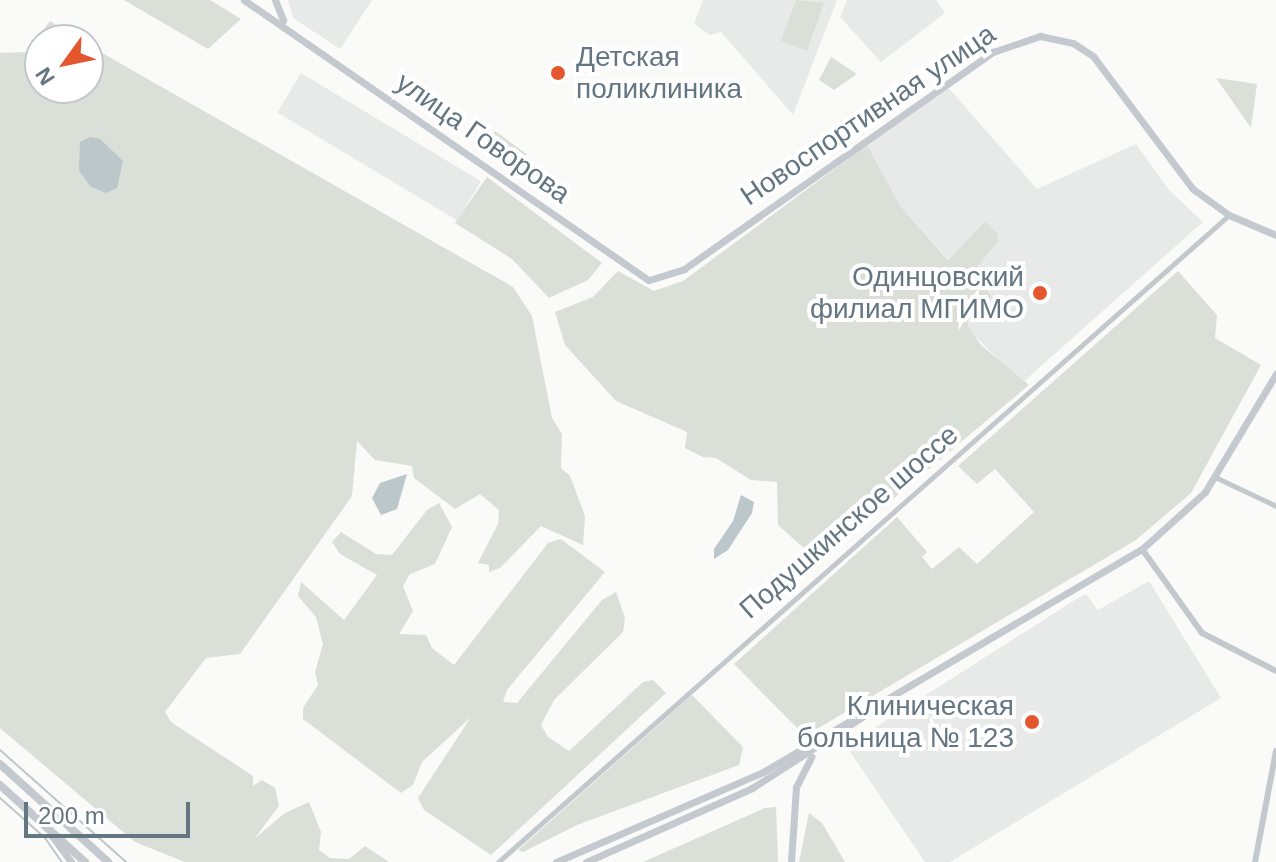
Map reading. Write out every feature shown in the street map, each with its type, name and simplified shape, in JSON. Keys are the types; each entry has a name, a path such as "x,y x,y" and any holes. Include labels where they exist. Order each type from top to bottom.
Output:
{"highway":[{"path":"0,764 106,860"},
{"path":"0,785 85,862"}],"main road":[{"name":"улица Говорова","path":"244,0 287,25 632,272 656,280"},
{"name":"улица Говорова","path":"259,6 276,0 287,25"},
{"name":"Новоспортивная улица","path":"656,280 684,269 993,52 1040,36 1073,43 1093,56 1193,189 1229,215 1276,235"},
{"path":"556,862 748,780 1142,549 1183,516 1215,477 1276,374"},
{"path":"586,862 700,815 835,738 899,690"},
{"path":"791,862 799,774 835,738"},
{"path":"37,818 71,862"}],"street":[{"name":"Подушкинское шоссе","path":"498,862 1229,215"},
{"path":"1215,477 1273,504"},
{"path":"1142,549 1202,633 1276,673"},
{"path":"1255,862 1276,751"}],"shaded area":[{"path":"124,0 210,0 241,19 208,49"},
{"path":"288,0 372,0 340,49 293,18"},
{"path":"703,0 837,0 793,115 721,32 710,35 694,24"},
{"path":"796,0 824,3 807,51 781,41"},
{"path":"847,0 936,0 945,13 881,62 840,17"},
{"path":"24,52 24,104 104,104 104,54 513,287 532,316 552,418 562,434 561,468 570,476 585,516 583,545 541,526 500,568 489,572 489,565 478,563 498,524 499,510 480,494 455,509 414,478 412,466 375,460 357,441 352,496 240,654 206,658 165,712 171,722 253,776 253,786 262,780 275,788 279,806 254,839 285,813 309,802 321,832 319,850 330,858 349,859 365,846 389,862 185,862 135,842 0,728 0,53"},
{"path":"831,57 857,74 834,90 819,80"},
{"path":"301,73 481,181 457,221 277,112"},
{"path":"1216,78 1257,84 1251,128"},
{"name":"Одинцовский филиал МГИМО","path":"947,86 1037,189 1136,144 1169,190 1203,222 1022,383 964,325 949,260 901,207 867,145"},
{"path":"495,131 527,154 514,172 482,149"},
{"path":"90,137 100,139 123,161 117,188 106,193 91,187 79,171 80,142"},
{"path":"867,145 901,207 948,260 985,222 997,233 998,241 977,267 991,297 968,317 968,326 981,345 1029,385 813,566 806,550 778,525 777,482 751,480 716,458 703,457 685,448 687,432 616,401 565,345 555,312 593,297 618,271 654,291 683,281"},
{"path":"487,177 602,263 588,280 549,298 512,259 455,223"},
{"path":"1178,271 1217,315 1215,338 1261,365 1191,493 1136,540 805,736 734,664 897,517 927,552 922,557 932,569 959,547 977,564 1034,512 995,469 977,484 958,466"},
{"path":"407,474 397,509 381,515 372,498 380,483"},
{"path":"741,495 754,502 752,513 728,550 714,559 714,549 733,521"},
{"path":"439,503 452,527 435,564 410,574 403,586 413,611 399,634 426,635 432,648 454,665 548,543 561,539 605,572 507,690 503,702 517,703 602,600 616,592 625,618 623,632 554,700 541,725 548,737 569,751 643,682 653,680 666,693 491,855 424,810 418,798 471,717 422,762 413,785 401,793 303,719 303,708 318,685 315,672 323,644 316,617 298,596 301,582 344,620 377,575 340,554 332,542 341,532 376,554 392,555 427,510"},
{"name":"Клиническая больница № 123","path":"1149,581 1221,698 950,862 925,862 846,746 1078,598 1086,594 1098,610"},
{"path":"692,695 743,747 739,765 577,825 523,852 518,850"},
{"path":"776,807 778,862 643,862 765,808"},
{"path":"809,813 822,823 845,862 799,862"}],"waterway":[{"path":"0,750 126,862"},
{"path":"0,798 45,838 62,862"}],"place":[{"name":"Детская поликлиника","path":"558,73"},
{"name":"Одинцовский филиал МГИМО","path":"1040,293"},
{"name":"Клиническая больница № 123","path":"1032,722"}]}
